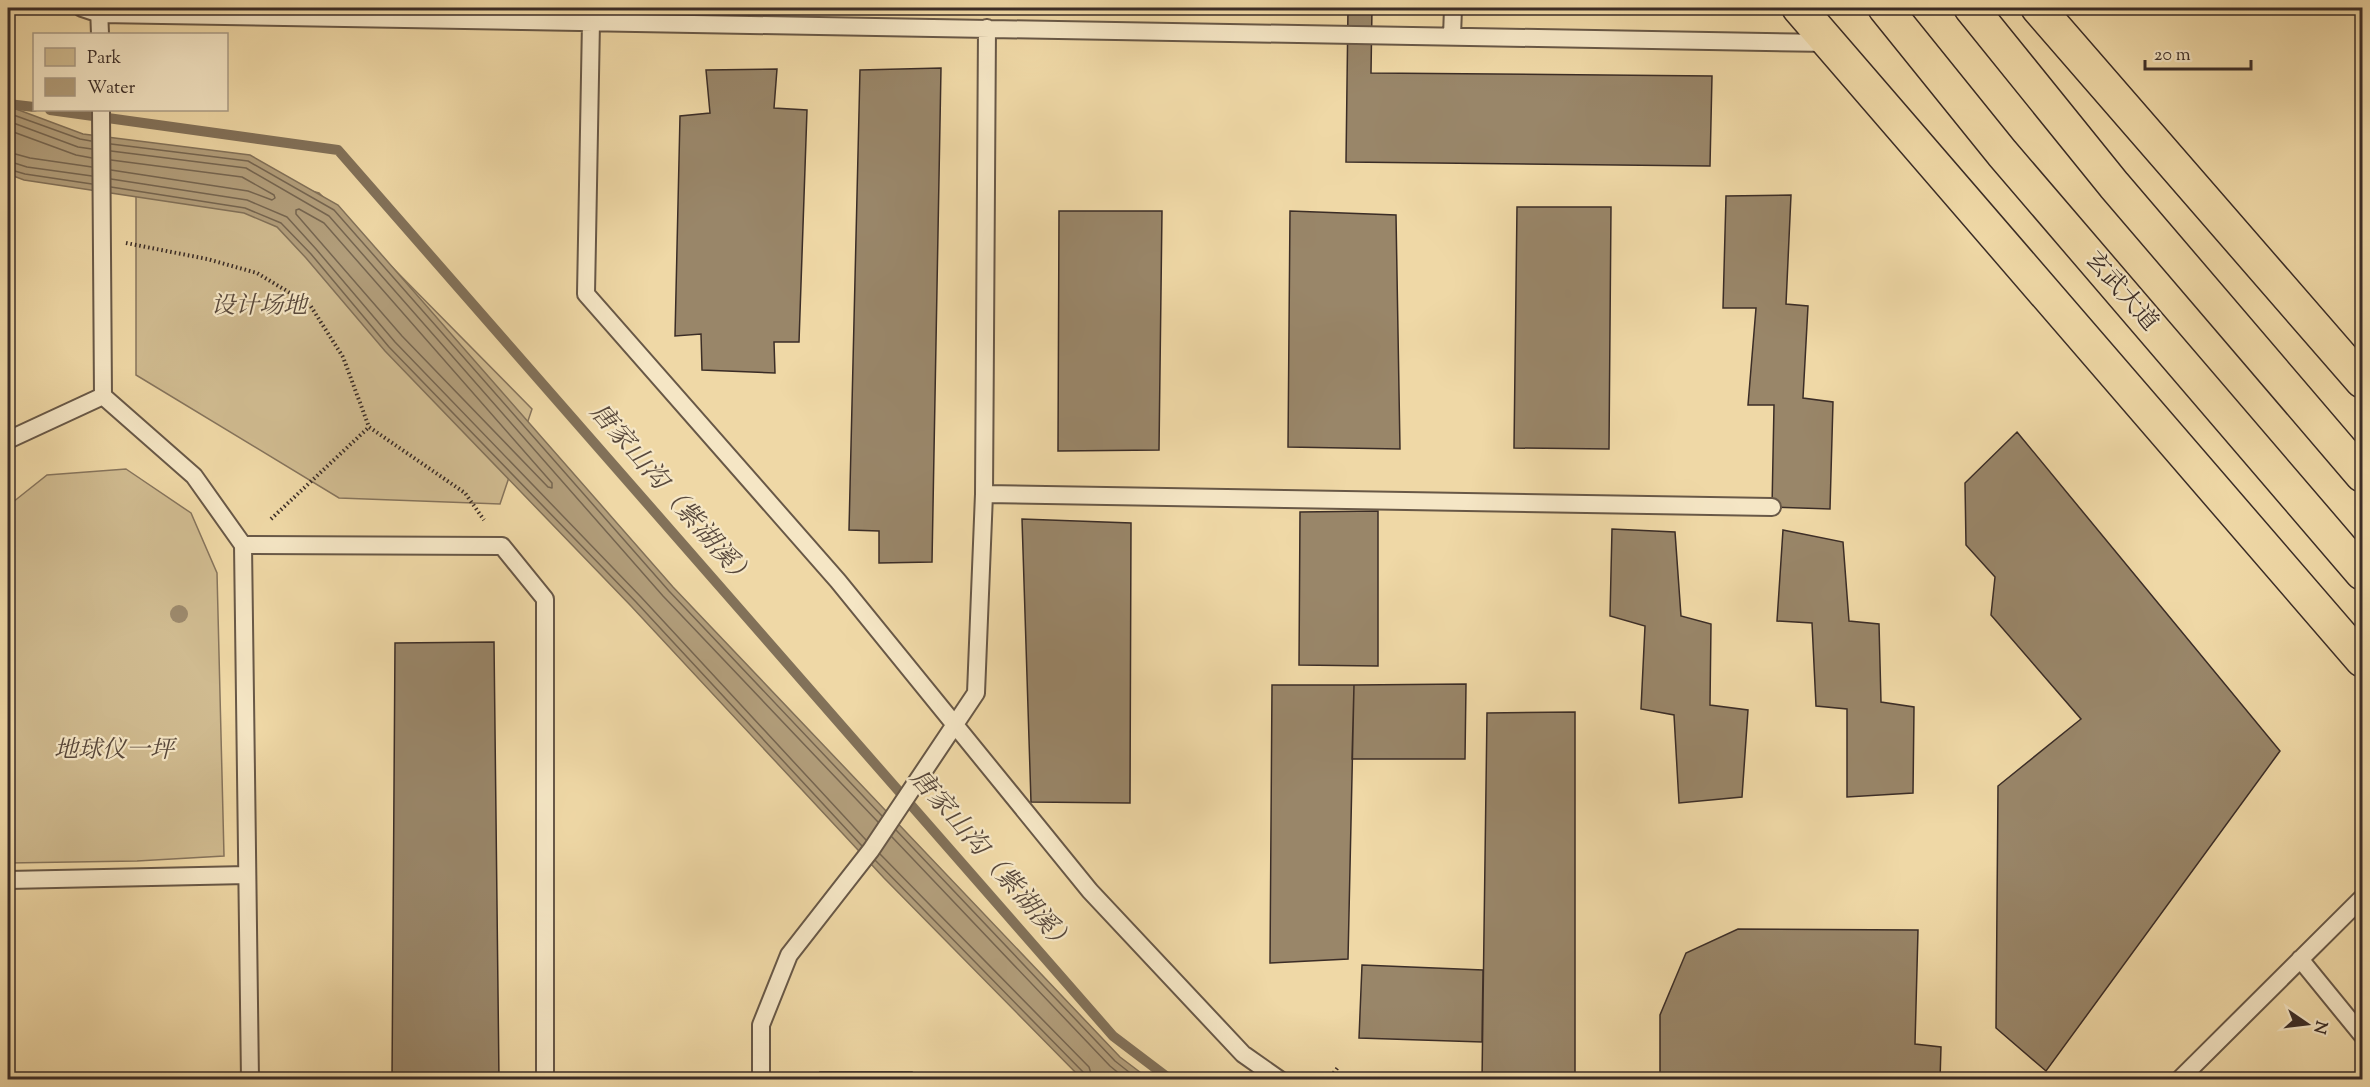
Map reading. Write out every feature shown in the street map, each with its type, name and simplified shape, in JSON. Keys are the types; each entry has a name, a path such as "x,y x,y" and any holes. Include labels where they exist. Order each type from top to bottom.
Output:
{"highway":[{"path":"1799,8 2362,660"},
{"name":"玄武大道","path":"1885,8 2002,153 2362,573"},
{"path":"1971,8 2114,185 2362,475"},
{"path":"2038,8 2362,381"}],"lane":[{"path":"82,8 100,11 591,22 1831,43"},
{"path":"1452,36 1453,8"},
{"path":"100,11 100,33"},
{"path":"591,22 586,294 838,581 1090,891 1243,1054 1280,1080"},
{"path":"761,1080 761,1025 789,955 871,850 976,693 984,494 987,28"},
{"path":"101,115 104,396 194,476 243,545 250,1080"},
{"path":"8,440 104,396"},
{"path":"984,494 1772,507"},
{"path":"243,545 502,546 545,599 546,1080"},
{"path":"8,879 248,875"},
{"path":"2179,1080 2362,898"},
{"path":"2300,959 2362,1035"}],"path":[{"path":"102,238 207,259 256,273 310,305 343,357 369,427 465,493 502,546"},
{"path":"243,545 369,427"},
{"path":"1328,1080 1339,1066"}],"green space":[{"name":"设计场地","path":"136,145 319,193 532,409 500,504 339,498 136,375"},
{"name":"地球仪一坪","path":"126,469 191,513 217,573 224,856 137,861 8,863 8,506 47,475"}],"water":[{"path":"8,106 83,134 250,155 338,205 673,587 1120,1057 1149,1079 1082,1079 884,878 631,606 385,351 277,227 244,213 24,180 8,174"}],"building":[{"path":"1348,8 1372,8 1371,73 1712,76 1710,166 1346,162"},
{"path":"941,68 932,562 879,563 879,531 849,530 860,70"},
{"path":"777,69 774,108 807,110 799,342 774,342 775,373 702,370 701,334 675,336 680,116 710,113 706,70"},
{"path":"1791,195 1786,304 1808,306 1803,398 1833,402 1830,509 1772,507 1774,405 1748,405 1756,308 1723,308 1726,196"},
{"path":"1517,207 1611,207 1609,449 1514,448"},
{"path":"1059,211 1162,211 1159,450 1058,451"},
{"path":"1290,211 1396,215 1400,449 1288,447"},
{"path":"2017,432 2280,751 2046,1071 1996,1028 1998,786 2081,719 1991,615 1995,577 1966,545 1965,483"},
{"path":"1378,511 1378,666 1299,665 1300,512"},
{"path":"1022,519 1131,523 1130,803 1031,802"},
{"path":"1612,529 1675,532 1681,616 1711,624 1710,705 1748,710 1742,797 1679,803 1674,715 1641,709 1645,626 1610,616"},
{"path":"1783,530 1843,542 1849,621 1879,624 1881,702 1914,707 1913,793 1847,797 1847,709 1816,706 1812,623 1777,621"},
{"path":"494,642 499,1080 392,1080 395,643"},
{"path":"1466,684 1465,759 1352,759 1354,685"},
{"path":"1272,685 1354,685 1348,959 1270,963"},
{"path":"1575,712 1575,1080 1482,1080 1487,713"},
{"path":"1738,929 1918,930 1915,1044 1941,1047 1940,1080 1660,1080 1660,1015 1686,953"},
{"path":"1362,965 1483,970 1482,1042 1359,1038"},
{"path":"820,1072 912,1072 912,1080 821,1080"}],"waterway":[{"name":"唐家山沟（紫湖溪）","path":"8,104 33,107"},
{"name":"唐家山沟（紫湖溪）","path":"57,111 338,150 1113,1036 1171,1080"}]}
